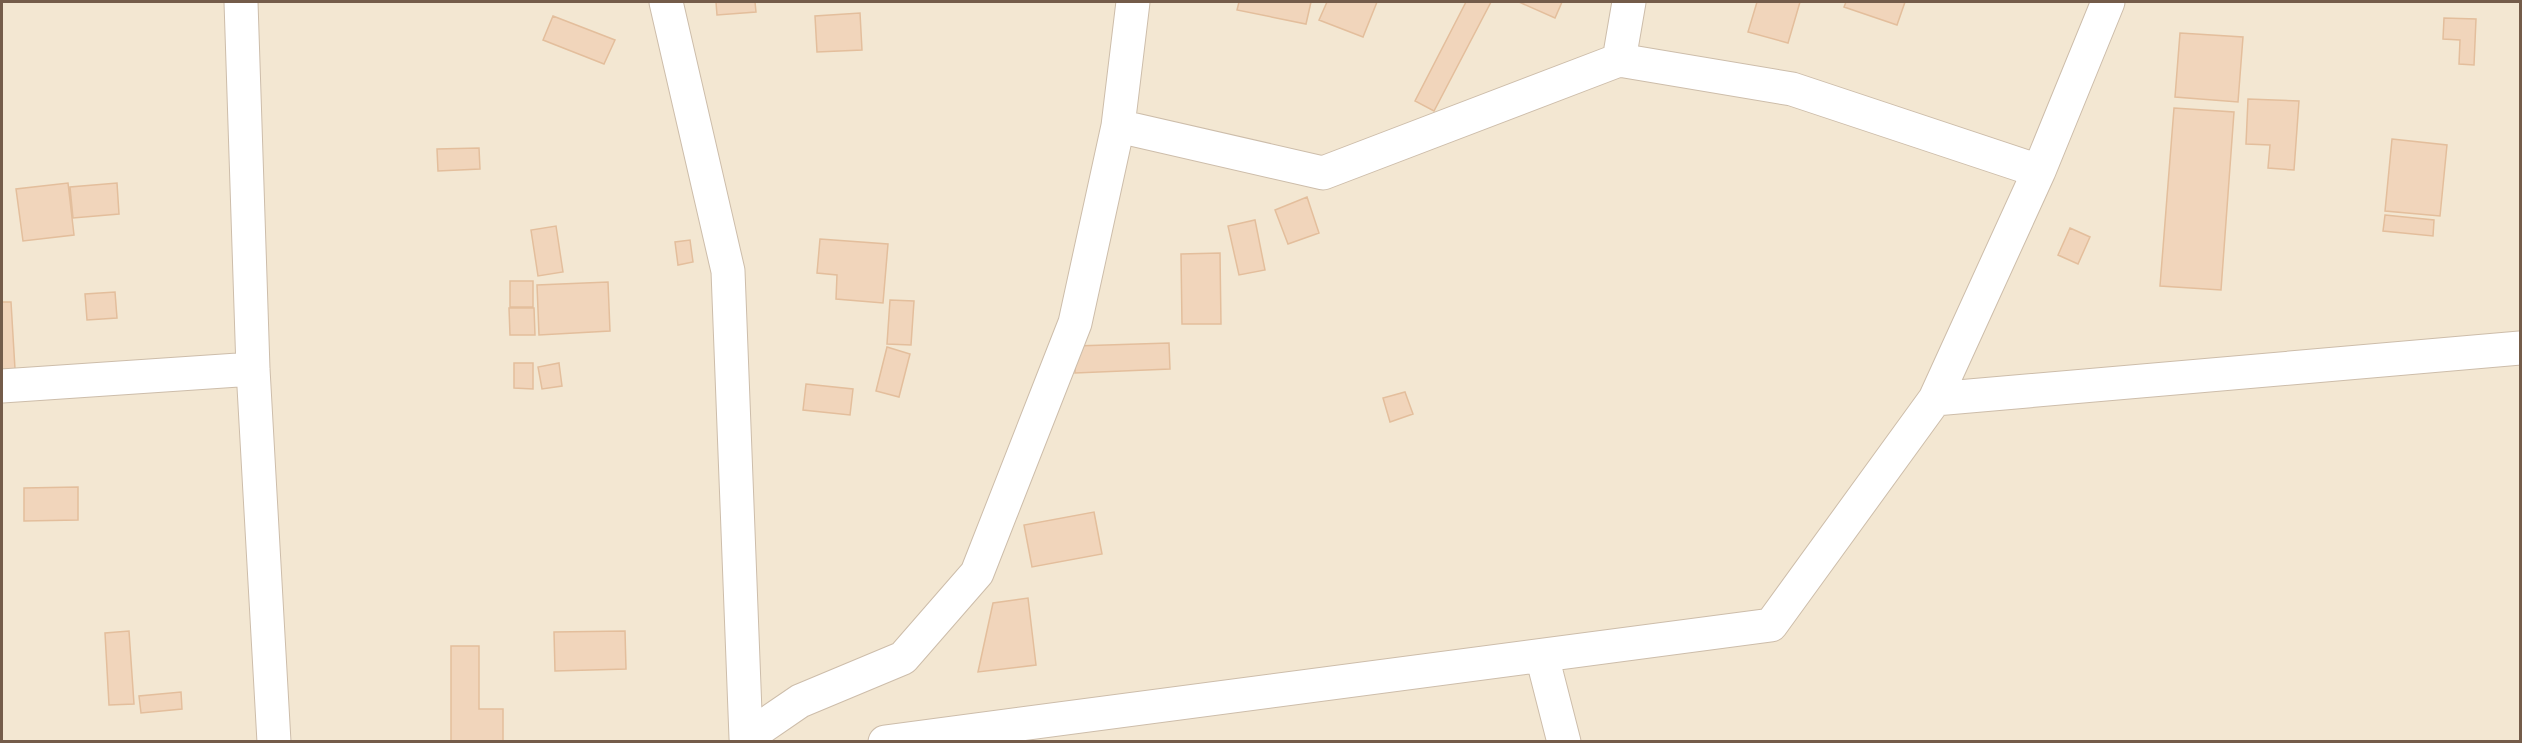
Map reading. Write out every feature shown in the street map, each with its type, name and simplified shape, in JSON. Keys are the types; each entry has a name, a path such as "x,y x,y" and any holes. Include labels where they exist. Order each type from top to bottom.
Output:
{"street":[{"path":"241,2 252,369 274,741"},
{"path":"666,2 728,272 746,740"},
{"path":"746,740 800,701 903,658 977,573 1075,322 1118,126 1133,2"},
{"path":"1619,60 1629,2"},
{"path":"885,741 1771,625 1935,399 2039,171 2108,2"},
{"path":"1118,126 1323,173 1619,60 1792,89 2039,171"},
{"path":"1935,399 2520,348"},
{"path":"2,386 252,369"},
{"path":"1542,656 1564,741"}],"shaded area":[{"path":"2,2 2520,2 2520,741 2,741"}],"building":[{"path":"716,2 755,2 756,12 717,15"},
{"path":"1239,2 1311,2 1306,24 1237,10"},
{"path":"1327,2 1377,2 1363,37 1319,20"},
{"path":"1466,2 1491,2 1434,111 1415,101"},
{"path":"1519,2 1562,2 1555,18"},
{"path":"1757,2 1800,2 1788,43 1748,32"},
{"path":"1846,2 1905,2 1897,25 1844,7"},
{"path":"860,13 862,50 817,52 815,16"},
{"path":"553,16 615,40 604,64 543,40"},
{"path":"2444,18 2476,19 2474,65 2459,64 2460,40 2443,39"},
{"path":"2180,33 2243,37 2238,102 2175,97"},
{"path":"2248,99 2299,101 2294,170 2268,168 2270,145 2246,144"},
{"path":"2174,108 2234,112 2221,290 2160,286"},
{"path":"2392,139 2447,145 2440,216 2385,211"},
{"path":"479,148 480,169 438,171 437,149"},
{"path":"68,183 74,235 23,241 16,189"},
{"path":"117,183 119,214 73,218 70,187"},
{"path":"1307,197 1319,233 1288,244 1275,210"},
{"path":"2385,215 2434,220 2433,236 2383,231"},
{"path":"1255,220 1265,270 1239,275 1228,226"},
{"path":"556,226 563,272 538,276 531,230"},
{"path":"2070,228 2090,237 2078,264 2058,255"},
{"path":"820,239 888,244 883,303 836,299 837,275 817,273"},
{"path":"690,240 693,262 678,265 675,242"},
{"path":"1220,253 1221,324 1182,324 1181,254"},
{"path":"510,281 533,281 533,307 510,307"},
{"path":"608,282 610,331 539,335 537,285"},
{"path":"115,292 117,318 87,320 85,294"},
{"path":"890,300 914,301 911,345 887,344"},
{"path":"2,302 11,302 15,369 2,370"},
{"path":"509,308 534,308 535,335 510,335"},
{"path":"1169,343 1170,369 1075,373 1075,346"},
{"path":"887,347 910,354 899,397 876,391"},
{"path":"514,363 533,363 533,389 514,388"},
{"path":"559,363 562,386 542,389 538,367"},
{"path":"806,384 853,389 850,415 803,410"},
{"path":"1405,392 1413,414 1390,422 1383,398"},
{"path":"78,487 78,520 24,521 24,488"},
{"path":"1094,512 1102,554 1032,567 1024,525"},
{"path":"1028,598 1036,665 978,672 993,603"},
{"path":"129,631 134,704 109,705 105,633"},
{"path":"625,631 626,669 555,671 554,632"},
{"path":"451,646 479,646 479,709 503,709 503,742 451,742"},
{"path":"181,692 182,709 141,713 139,696"}]}
